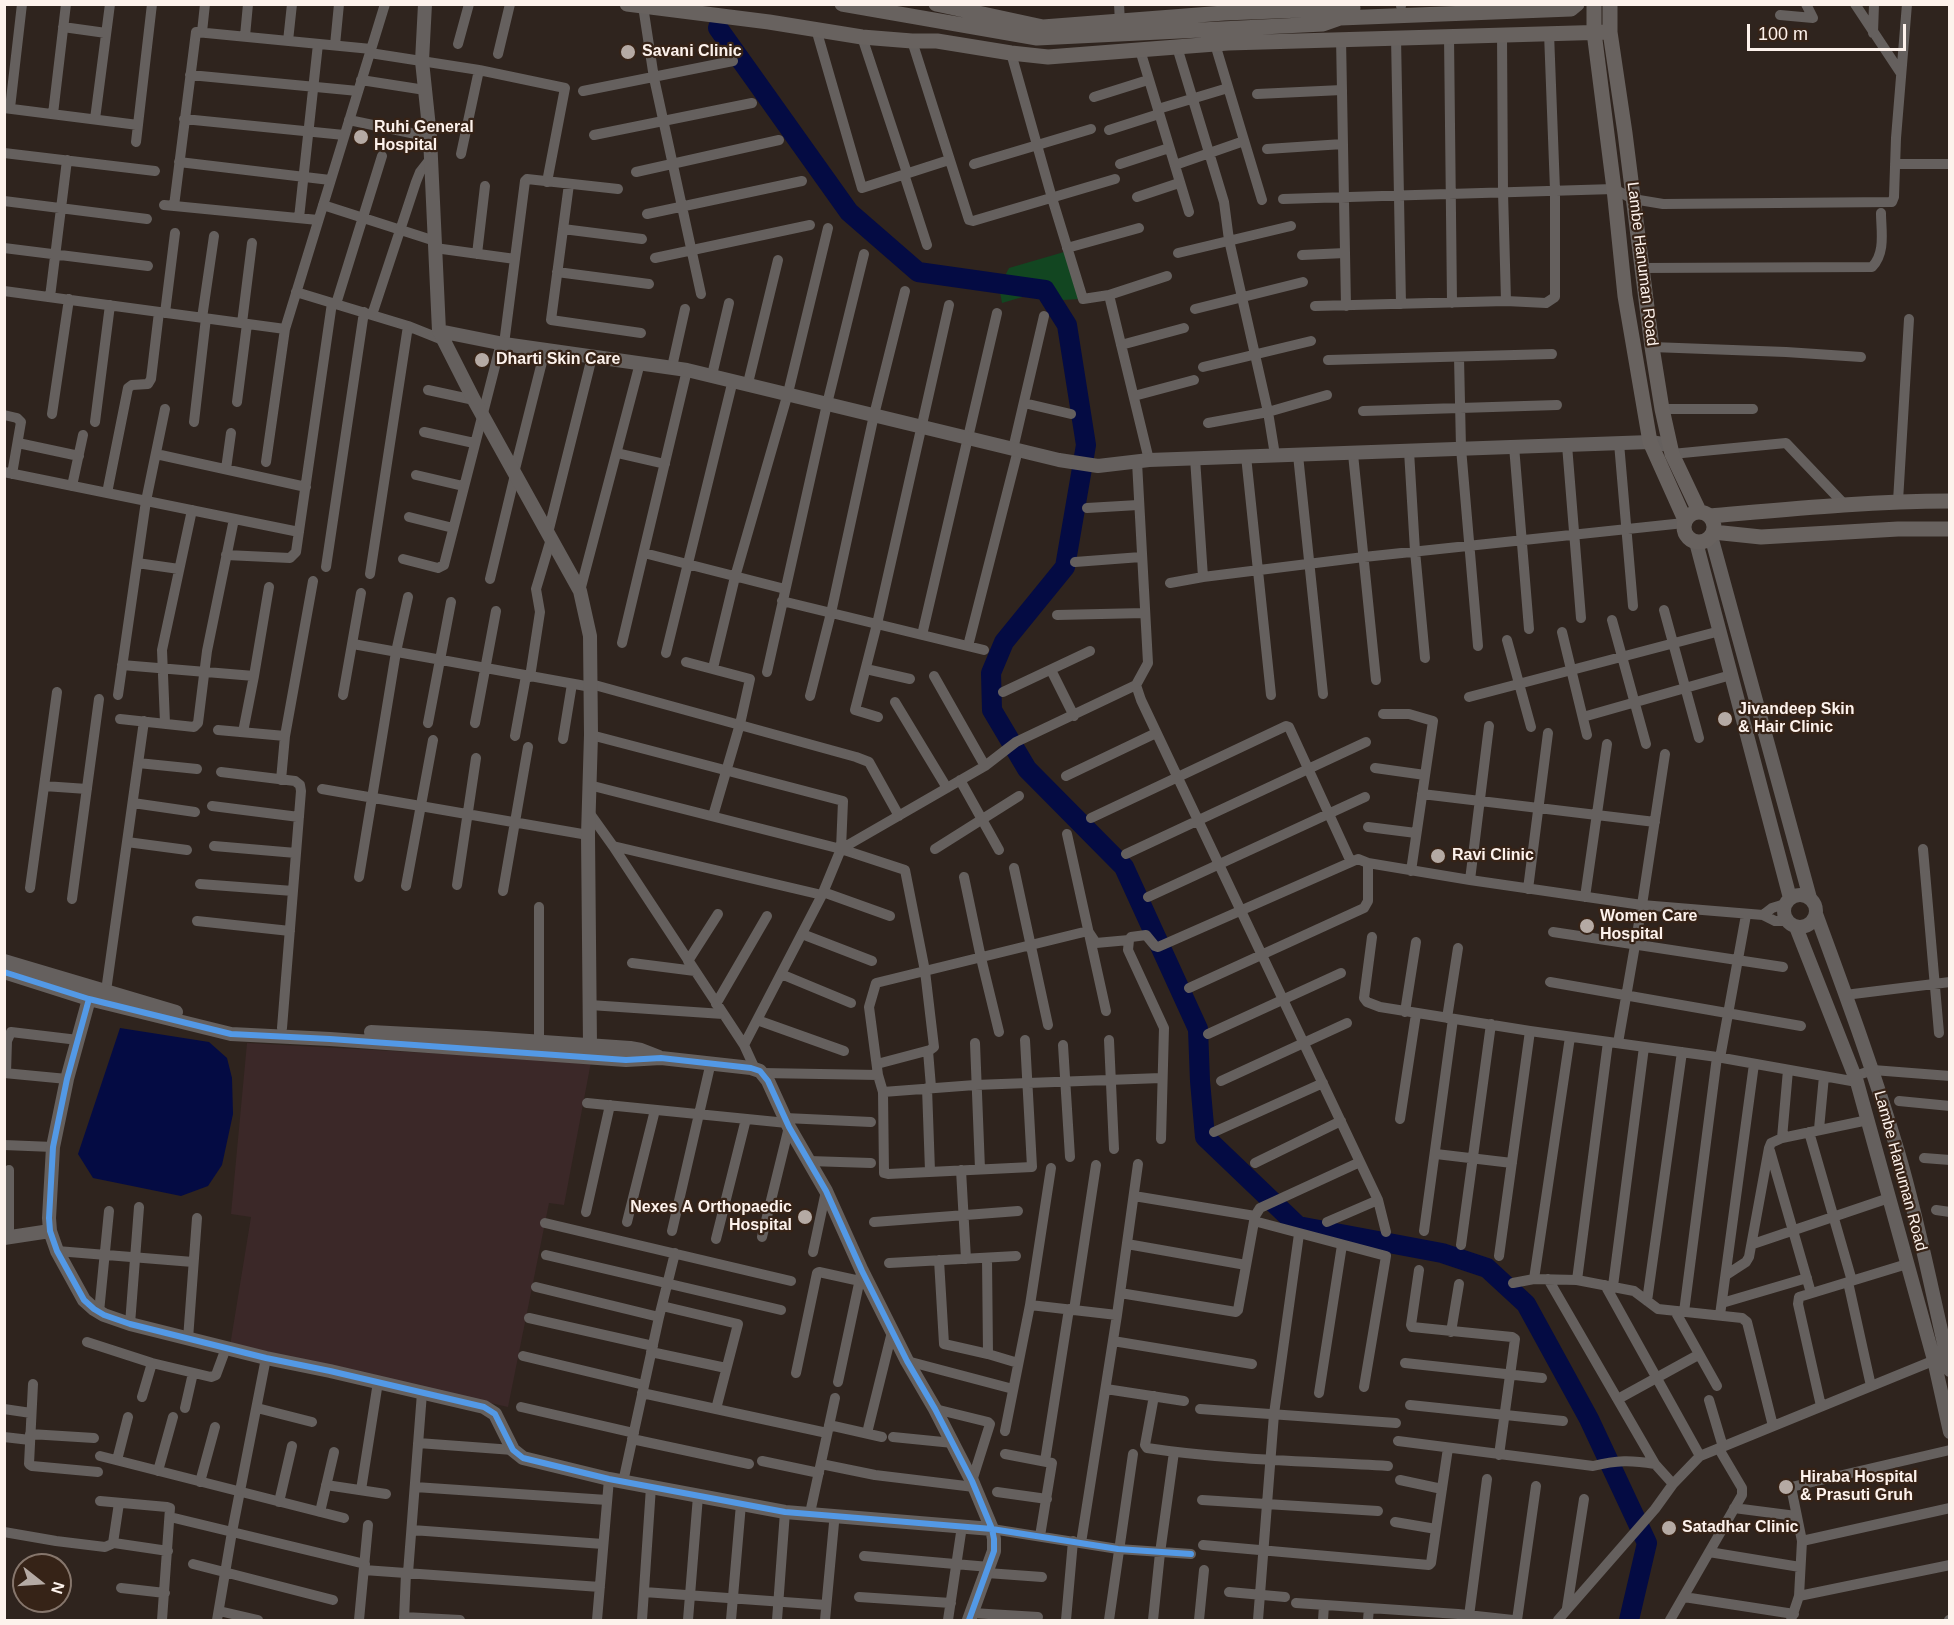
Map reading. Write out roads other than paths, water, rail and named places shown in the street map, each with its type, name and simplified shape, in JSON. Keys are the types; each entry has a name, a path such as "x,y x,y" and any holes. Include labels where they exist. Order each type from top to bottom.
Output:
{"main road":[{"path":"842,4 1047,38 1323,24 1340,18 1571,9 1577,4"},
{"path":"937,41 940,22 939,5 1044,27 1346,6 1452,4"},
{"name":"Lambe Hanuman Road","path":"1594,4 1590,32 1614,189 1625,296 1650,442 1684,521"},
{"name":"Lambe Hanuman Road","path":"1610,4 1610,32 1662,409 1671,450 1704,514"},
{"path":"635,5 862,37 937,41 1048,57 1215,44 1341,38 1610,32"},
{"path":"1323,24 1340,29 1569,23 1590,32"},
{"path":"1704,514 1714,524 1712,534 1704,541 1696,542 1686,535 1684,521 1691,514 1898,501 1950,501"},
{"path":"1712,534 1761,537 1898,529 1950,529"}],"street":[{"path":"22,4 10,64 7,108 138,125"},
{"path":"53,114 66,4"},
{"path":"95,119 110,4"},
{"path":"136,142 152,4"},
{"path":"202,32 205,4"},
{"path":"245,36 248,4"},
{"path":"288,40 292,4"},
{"path":"335,45 339,4"},
{"path":"266,462 285,329 385,4"},
{"path":"425,4 422,61 430,137 441,336 514,474 580,591 590,636 589,1051"},
{"path":"458,44 469,4"},
{"path":"498,54 510,4"},
{"path":"1119,4 1120,22"},
{"path":"1780,15 1813,18 1806,4"},
{"path":"1855,4 1900,72"},
{"path":"1874,4 1874,33"},
{"path":"1283,199 1614,189 1633,199 1663,204 1892,201 1900,72 1907,4"},
{"path":"635,5 654,78 701,294"},
{"path":"63,27 106,33"},
{"path":"816,29 861,186 864,188 950,160"},
{"path":"318,220 169,205 179,162 196,32 335,45 479,70 565,88 547,182"},
{"path":"1316,306 1506,301 1546,303 1556,297 1555,190 1549,33"},
{"path":"1502,34 1506,301"},
{"path":"1449,36 1452,303"},
{"path":"862,37 927,245"},
{"path":"1396,37 1401,304"},
{"path":"1341,38 1346,306"},
{"path":"912,41 968,218 971,220 1115,179"},
{"path":"299,218 318,44"},
{"path":"1215,44 1262,200"},
{"path":"1177,47 1224,202 1229,240 1268,412 1275,455"},
{"path":"1140,50 1189,212"},
{"path":"1011,53 1083,299 1109,295 1167,276"},
{"path":"583,92 733,61"},
{"path":"461,154 479,70"},
{"path":"189,75 357,91"},
{"path":"361,80 425,90"},
{"path":"1094,97 1149,80"},
{"path":"1109,130 1228,88"},
{"path":"1257,94 1342,90"},
{"path":"594,135 752,103"},
{"path":"184,119 344,135"},
{"path":"349,120 430,137"},
{"path":"974,164 1091,129"},
{"path":"636,172 779,140"},
{"path":"1175,165 1244,141"},
{"path":"1268,149 1343,144"},
{"path":"1120,164 1170,148"},
{"path":"4,153 155,171"},
{"path":"226,555 290,558 296,552 334,303 382,156"},
{"path":"326,567 368,314 420,172 431,158"},
{"path":"50,297 67,160"},
{"path":"179,162 330,180"},
{"path":"1895,164 1950,164"},
{"path":"403,559 442,567 474,443 503,344 525,181 527,179 618,189"},
{"path":"646,214 802,181"},
{"path":"1137,197 1179,183"},
{"path":"569,184 551,319 552,321 641,333"},
{"path":"477,254 485,186"},
{"path":"4,201 147,219"},
{"path":"323,205 435,244 477,254 515,259"},
{"path":"1641,268 1872,267 1877,262 1881,251 1881,213"},
{"path":"655,258 810,225"},
{"path":"1178,253 1291,226"},
{"path":"713,668 735,577 788,393 828,228"},
{"path":"1067,248 1139,228"},
{"path":"563,230 642,239"},
{"path":"107,493 128,388 132,385 148,384 151,380 175,233"},
{"path":"194,422 214,236"},
{"path":"237,402 252,243"},
{"path":"4,248 148,266"},
{"path":"1302,255 1345,253"},
{"path":"766,672 864,254"},
{"path":"748,383 778,260"},
{"path":"557,272 649,284"},
{"path":"1195,309 1303,282"},
{"path":"4,291 285,329"},
{"path":"810,696 905,291"},
{"path":"296,292 441,336 672,367 748,383 1059,460 1098,466 1195,458 1353,454 1514,446 1650,442 1671,450 1786,443 1844,504"},
{"path":"842,849 985,766 1016,742 1136,686 1148,663 1138,504 1143,461 1134,396 1109,295"},
{"path":"52,414 69,299"},
{"path":"712,375 729,303"},
{"path":"95,422 110,305"},
{"path":"878,717 855,711 877,624 949,305"},
{"path":"672,367 685,309"},
{"path":"922,635 997,313"},
{"path":"968,646 1044,316"},
{"path":"1898,501 1909,319"},
{"path":"370,574 408,326"},
{"path":"1121,345 1184,328"},
{"path":"1203,367 1311,341"},
{"path":"1652,347 1861,357"},
{"path":"490,579 545,350"},
{"path":"1328,360 1552,354"},
{"path":"515,736 540,612 536,589 592,357"},
{"path":"1459,357 1461,448 1478,646"},
{"path":"580,591 640,363"},
{"path":"622,643 687,370"},
{"path":"666,653 733,380"},
{"path":"1134,396 1194,380"},
{"path":"428,390 474,400"},
{"path":"1208,423 1268,412 1327,395"},
{"path":"1024,403 1071,414"},
{"path":"1364,411 1557,405"},
{"path":"118,695 146,501 165,409"},
{"path":"1662,409 1753,409"},
{"path":"4,415 20,420 18,443 8,473 299,532"},
{"path":"424,432 474,443"},
{"path":"226,469 231,433"},
{"path":"72,486 83,435"},
{"path":"18,443 79,456"},
{"path":"1619,443 1633,606"},
{"path":"1568,445 1581,618"},
{"path":"1514,446 1529,629"},
{"path":"1408,451 1425,657"},
{"path":"616,453 665,464"},
{"path":"156,454 306,487"},
{"path":"1353,454 1376,680"},
{"path":"1299,455 1323,694"},
{"path":"1246,456 1270,695"},
{"path":"1195,458 1203,577"},
{"path":"416,475 463,486"},
{"path":"1087,508 1138,504"},
{"path":"165,723 162,668 164,637 192,510"},
{"path":"409,517 453,528"},
{"path":"120,719 196,725 234,519"},
{"path":"1170,583 1364,557 1684,521"},
{"path":"1558,1620 1655,1509 1672,1485 1700,1456 1871,1386 1943,1362 1914,1209 1873,1070 1816,914 1815,905 1810,898 1712,534"},
{"path":"1696,542 1787,901 1784,912 1792,924"},
{"path":"644,554 785,589"},
{"path":"1075,562 1141,556"},
{"path":"137,563 179,569"},
{"path":"281,780 285,736 313,581"},
{"path":"243,732 269,587"},
{"path":"343,695 362,593"},
{"path":"359,877 374,798 396,652 408,597"},
{"path":"782,601 984,650"},
{"path":"428,723 451,602"},
{"path":"1664,610 1699,738"},
{"path":"475,723 496,611"},
{"path":"1057,615 1145,613"},
{"path":"1612,620 1646,744"},
{"path":"1469,697 1720,631"},
{"path":"1562,632 1587,735"},
{"path":"1507,640 1531,727"},
{"path":"353,644 591,686 740,724 856,757 869,762 899,816"},
{"path":"1003,692 1090,651"},
{"path":"686,662 749,678 740,724 713,816"},
{"path":"122,665 254,676"},
{"path":"866,669 910,679"},
{"path":"1051,670 1074,716"},
{"path":"1583,717 1731,675"},
{"path":"934,676 985,766"},
{"path":"563,739 572,684"},
{"path":"1136,686 1156,733 1378,1200 1386,1232"},
{"path":"30,888 57,692"},
{"path":"72,899 99,699"},
{"path":"896,702 947,788"},
{"path":"1383,714 1409,714 1433,720 1411,871"},
{"path":"106,991 144,721"},
{"path":"1090,818 1284,725 1289,727 1351,862"},
{"path":"1470,880 1489,726"},
{"path":"218,730 285,736"},
{"path":"1066,776 1156,733"},
{"path":"1528,889 1548,733"},
{"path":"591,735 843,801 842,849 823,893 744,1045"},
{"path":"406,886 433,740"},
{"path":"1126,854 1365,742"},
{"path":"1585,897 1607,744"},
{"path":"503,891 528,747"},
{"path":"1577,1280 1613,1042 1627,995 1665,754"},
{"path":"457,885 476,758"},
{"path":"138,763 197,769"},
{"path":"1375,768 1425,775"},
{"path":"221,772 295,781 300,785 282,1028"},
{"path":"960,780 999,850"},
{"path":"4,972 90,999 231,1034 589,1051 630,1048 661,1058 711,1062 759,1071 877,1069 932,1049 934,1044 925,971 905,870 842,849 589,785"},
{"path":"44,786 87,791"},
{"path":"322,789 588,835"},
{"path":"1422,794 1655,822"},
{"path":"935,849 1019,796"},
{"path":"1148,897 1365,797"},
{"path":"133,803 195,812"},
{"path":"212,806 299,817"},
{"path":"588,811 614,846 759,1071 768,1081 787,1122 826,1191 861,1276 935,1409 973,1484 992,1529 994,1551 970,1617 1038,1617"},
{"path":"1368,827 1416,833"},
{"path":"1067,834 1106,1011"},
{"path":"128,842 187,850"},
{"path":"214,846 296,853"},
{"path":"614,846 823,893 890,916"},
{"path":"1923,849 1939,1034"},
{"path":"1088,931 1096,943 1146,935 1158,947 1358,859 1411,871 1642,905 1763,915 1775,921 1803,926 1810,923 1816,914"},
{"path":"1189,988 1364,908 1368,901 1368,863"},
{"path":"1014,868 1048,1025"},
{"path":"964,877 999,1032"},
{"path":"200,884 293,891"},
{"path":"1763,915 1802,894 1810,898"},
{"path":"539,907 539,1041"},
{"path":"688,961 718,914"},
{"path":"1717,1386 1698,1355 1680,1311 1718,1058 1746,915"},
{"path":"716,1004 767,916"},
{"path":"197,921 290,931"},
{"name":"Lambe Hanuman Road","path":"1792,924 1856,1079 1907,1264 1943,1362 1950,1432"},
{"path":"1025,1040 1032,1167 884,1173 883,1092 877,1069 869,1007 876,983 1088,931"},
{"path":"1554,932 1783,967"},
{"path":"802,934 872,961"},
{"path":"1372,937 1364,999 1380,1007 1682,1052 1824,1076 1856,1079 1873,1070 1950,1076"},
{"path":"1130,939 1128,950 1164,1028 1161,1139"},
{"path":"1400,1119 1416,942"},
{"path":"1424,1231 1436,1155 1458,948"},
{"path":"4,961 210,1020 240,1026 539,1041 589,1051"},
{"path":"632,963 695,971"},
{"path":"1208,1034 1341,973"},
{"path":"781,974 851,1003"},
{"path":"1550,982 1801,1026"},
{"path":"1845,995 1950,982"},
{"path":"90,999 67,1079 53,1147 48,1218 57,1251 84,1300 99,1312 130,1324 188,1339 484,1407 495,1414 513,1450 523,1458 609,1479 785,1512 992,1529 1118,1549 1191,1554"},
{"path":"590,1005 723,1014"},
{"path":"757,1020 844,1051"},
{"path":"1221,1081 1347,1023"},
{"path":"1461,1245 1491,1024"},
{"path":"1500,1256 1530,1031"},
{"path":"67,1079 5,1073 8,1041 11,1032 78,1040"},
{"path":"1534,1279 1570,1037"},
{"path":"1109,1040 1114,1149"},
{"path":"975,1044 980,1169"},
{"path":"1063,1045 1070,1157"},
{"path":"1644,1047 1609,1286 1700,1456"},
{"path":"928,1051 930,1172"},
{"path":"1647,1301 1682,1052"},
{"path":"672,1231 711,1062"},
{"path":"1720,1315 1754,1064"},
{"path":"1782,1138 1788,1070"},
{"path":"1824,1076 1814,1130 1850,1281 1871,1386"},
{"path":"883,1092 929,1087 1161,1078"},
{"path":"1214,1132 1323,1083"},
{"path":"1899,1101 1950,1106"},
{"path":"587,1103 787,1122 871,1122"},
{"path":"586,1212 610,1105"},
{"path":"627,1222 655,1110"},
{"path":"716,1239 746,1119"},
{"path":"1726,1275 1748,1260 1753,1244 1771,1143 1814,1130 1868,1120"},
{"path":"1255,1163 1341,1121"},
{"path":"762,1237 787,1122"},
{"path":"4,1145 53,1147"},
{"path":"1769,1148 1811,1293"},
{"path":"1436,1155 1512,1163"},
{"path":"1924,1158 1950,1160"},
{"path":"809,1161 871,1163"},
{"path":"1120,1293 1236,1312 1255,1218 1263,1205 1360,1162"},
{"path":"1066,1620 1077,1542 1106,1389 1138,1164"},
{"path":"1046,1461 1096,1165"},
{"path":"1005,1431 1030,1305 1051,1168"},
{"path":"9,1170 7,1238 50,1232"},
{"path":"961,1170 966,1258"},
{"path":"813,1251 826,1191"},
{"path":"1134,1196 1255,1218 1299,1234 1383,1254 1386,1258 1364,1387"},
{"path":"1753,1244 1889,1198"},
{"path":"1328,1222 1378,1200"},
{"path":"130,1324 139,1208"},
{"path":"1936,1210 1950,1212"},
{"path":"99,1312 110,1211"},
{"path":"874,1222 1018,1211"},
{"path":"188,1339 197,1218"},
{"path":"545,1223 791,1281"},
{"path":"1258,1620 1269,1459 1299,1234"},
{"path":"1127,1244 1246,1265"},
{"path":"1319,1393 1342,1245"},
{"path":"57,1251 193,1262"},
{"path":"623,1482 675,1253"},
{"path":"546,1255 781,1310"},
{"path":"889,1263 1016,1256"},
{"path":"987,1258 988,1354"},
{"path":"939,1260 944,1344 1018,1363"},
{"path":"1821,1406 1798,1304 1799,1297 1907,1264"},
{"path":"1419,1270 1411,1326 1514,1338 1499,1455"},
{"path":"796,1373 816,1273 861,1276"},
{"path":"838,1382 861,1276"},
{"path":"1722,1303 1807,1278"},
{"path":"1513,1283 1534,1279 1577,1280 1634,1291 1658,1309 1742,1318 1747,1322 1773,1426"},
{"path":"1548,1279 1655,1464 1672,1485"},
{"path":"1451,1332 1459,1284"},
{"path":"536,1287 738,1323 716,1409"},
{"path":"1030,1305 1117,1316"},
{"path":"529,1318 726,1368"},
{"path":"867,1433 892,1332"},
{"path":"1113,1341 1252,1364"},
{"path":"87,1342 152,1363 215,1377 226,1348"},
{"path":"1618,1400 1698,1355"},
{"path":"523,1356 716,1409 828,1429 953,1443"},
{"path":"258,1620 218,1616 266,1358"},
{"path":"907,1361 1013,1389"},
{"path":"142,1397 152,1363"},
{"path":"1406,1363 1542,1378"},
{"path":"185,1408 193,1373"},
{"path":"361,1490 378,1382"},
{"path":"33,1384 29,1464 98,1472"},
{"path":"1106,1389 1184,1401"},
{"path":"422,1393 404,1619 460,1620"},
{"path":"1154,1396 1145,1446 1174,1452 1388,1466"},
{"path":"810,1513 834,1398"},
{"path":"1670,1620 1743,1490 1721,1448 1709,1400"},
{"path":"1410,1405 1563,1421"},
{"path":"521,1407 749,1464"},
{"path":"257,1408 312,1422"},
{"path":"4,1409 31,1413"},
{"path":"935,1409 990,1424 973,1484"},
{"path":"1200,1409 1396,1423"},
{"path":"117,1460 128,1417"},
{"path":"158,1471 173,1417"},
{"path":"200,1482 215,1427"},
{"path":"4,1437 94,1438"},
{"path":"1398,1441 1593,1466 1615,1460 1655,1464"},
{"path":"418,1443 513,1450"},
{"path":"279,1502 292,1446"},
{"path":"1203,1545 1427,1565 1431,1563 1448,1448"},
{"path":"1684,1597 1792,1617 1799,1596 1802,1541 1792,1487 1950,1450"},
{"path":"320,1512 334,1452"},
{"path":"1154,1620 1160,1553 1174,1452"},
{"path":"1109,1620 1133,1454"},
{"path":"1005,1455 1046,1461 1053,1465 1040,1536"},
{"path":"100,1456 344,1518"},
{"path":"762,1461 973,1484"},
{"path":"597,1620 609,1479"},
{"path":"1461,1617 1487,1479"},
{"path":"1400,1480 1442,1489"},
{"path":"326,1485 386,1494"},
{"path":"1296,1603 1369,1608 1415,1616 1515,1620 1536,1486"},
{"path":"415,1487 607,1500"},
{"path":"642,1620 651,1487"},
{"path":"997,1492 1047,1500"},
{"path":"688,1620 698,1496"},
{"path":"1567,1610 1584,1499"},
{"path":"1202,1500 1378,1511"},
{"path":"100,1501 170,1508 162,1620"},
{"path":"113,1543 119,1503"},
{"path":"731,1620 741,1504"},
{"path":"1734,1508 1796,1516"},
{"path":"1802,1541 1950,1508"},
{"path":"777,1620 785,1512"},
{"path":"170,1517 364,1567 407,1573 600,1587"},
{"path":"1395,1522 1436,1529"},
{"path":"825,1620 834,1523"},
{"path":"359,1620 368,1525"},
{"path":"948,1620 962,1526"},
{"path":"411,1530 603,1544"},
{"path":"4,1532 60,1542 105,1547 113,1543 168,1551"},
{"path":"1709,1552 1800,1567"},
{"path":"864,1556 957,1564 1042,1577"},
{"path":"193,1564 333,1600"},
{"path":"1799,1596 1950,1565"},
{"path":"1199,1620 1204,1570"},
{"path":"122,1588 165,1593"},
{"path":"644,1592 826,1605"},
{"path":"1229,1592 1285,1597"},
{"path":"859,1597 951,1603"},
{"path":"1323,1620 1324,1605"},
{"path":"1368,1620 1369,1608"}],"waterway":[{"path":"718,28 849,212 918,272 1045,290 1067,325 1086,445 1065,567 1004,642 991,673 992,710 1027,769 1124,867 1198,1029 1205,1137 1298,1226 1442,1253 1487,1268 1526,1304 1589,1419 1647,1543 1629,1620"}],"place":[{"name":"Savani Clinic","path":"628,52"},
{"name":"Ruhi General Hospital","path":"361,137"},
{"name":"Dharti Skin Care","path":"482,360"},
{"name":"Jivandeep Skin & Hair Clinic","path":"1725,719"},
{"name":"Ravi Clinic","path":"1438,856"},
{"name":"Women Care Hospital","path":"1587,926"},
{"name":"Nexes A Orthopaedic Hospital","path":"805,1217"},
{"name":"Hiraba Hospital & Prasuti Gruh","path":"1786,1487"},
{"name":"Satadhar Clinic","path":"1669,1528"}]}
